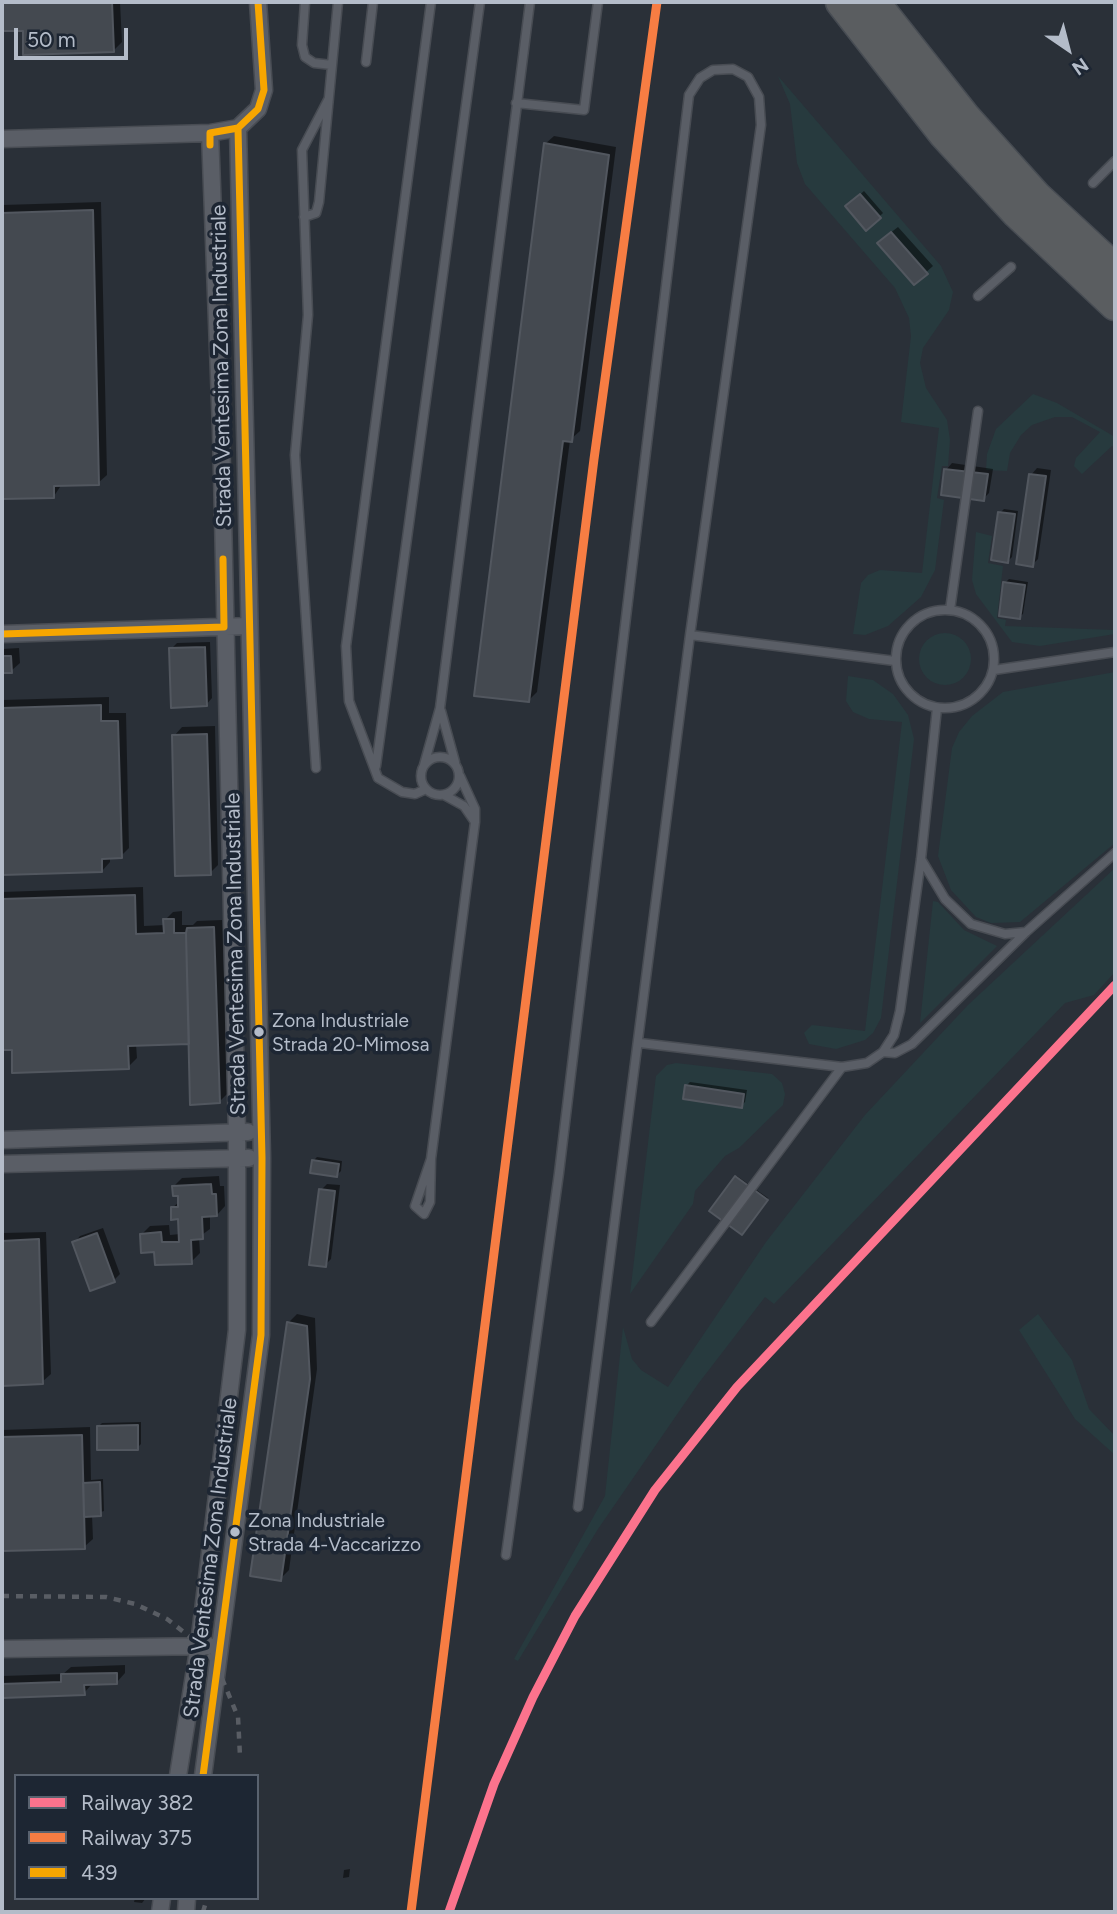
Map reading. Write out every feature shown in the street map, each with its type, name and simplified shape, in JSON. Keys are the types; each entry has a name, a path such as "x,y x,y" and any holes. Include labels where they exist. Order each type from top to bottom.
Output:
{"highway":[{"path":"841,2 944,134 1017,213 1115,305"},
{"path":"874,2 965,117 1036,196 1115,269"}],"street":[{"path":"2,139 210,133 238,128 258,109 264,90 258,2"},
{"name":"Strada Ventesima Zona Industriale","path":"203,1774 261,1335 262,1158 238,128"},
{"name":"Strada Ventesima Zona Industriale","path":"178,1774 199,1644 237,1330 238,1158 210,133"},
{"path":"2,634 249,626"},
{"path":"232,906 256,905"},
{"path":"234,1017 258,1017"},
{"path":"2,1140 261,1132"},
{"path":"164,1160 165,1135"},
{"path":"20,1139 21,1164"},
{"path":"2,1164 262,1158"},
{"path":"220,1459 244,1461"},
{"path":"2,1649 199,1644 221,1648"},
{"path":"183,1738 208,1741"}],"lane":[{"path":"305,2 302,45 305,57 314,63 332,65"},
{"path":"304,217 316,213 319,202 338,2"},
{"path":"366,62 373,2"},
{"path":"431,2 346,646 349,701 378,778 392,788 415,794 426,789 444,795 464,806 475,822"},
{"path":"375,768 480,2"},
{"path":"426,789 421,777 440,708 530,2"},
{"path":"516,103 584,110 597,2"},
{"path":"506,1555 559,1173 689,95 700,78 713,70 733,69 748,77 759,97 761,125 690,635 640,1043 578,1507"},
{"path":"316,768 295,455 308,315 302,150 328,100"},
{"path":"1093,183 1115,161"},
{"path":"978,296 1011,267"},
{"path":"950,610 978,411"},
{"path":"950,610 970,616 985,630 994,649 993,670 986,687 973,700 955,708 937,708 921,702 908,692 899,678 895,661 897,644 912,623 934,611 950,610"},
{"path":"690,635 895,661"},
{"path":"993,670 1115,652"},
{"path":"431,1158 415,1206 424,1214 430,1202 431,1158 475,822 475,809 455,764 440,708"},
{"path":"640,1043 842,1067 867,1063 883,1052 894,1035 900,1011 921,859 937,708"},
{"path":"424,765 436,757 443,757 455,764"},
{"path":"444,795 456,788 460,776"},
{"path":"883,1052 895,1053 912,1044 1026,932 1115,853"},
{"path":"921,859 945,899 971,924 1004,934 1026,932"},
{"path":"651,1322 842,1067"}],"green space":[{"path":"778,76 941,266 953,292 949,310 923,348 920,363 926,388 947,420 950,440 948,466 942,466 937,498 944,500 935,570 921,597 888,626 865,635 853,634 861,583 868,575 880,570 922,573 939,428 901,422 911,336 909,318 895,288 805,184 797,163 790,104"},
{"path":"1033,394 1057,403 1115,437 1115,448 1112,446 1082,474 1074,466 1076,458 1100,432 1072,417 1055,417 1032,425 1021,435 1010,453 1007,471 986,470 987,454 996,429"},
{"path":"976,532 992,536 988,563 1003,566 997,618 1006,620 1005,626 1115,630 1115,634 1040,646 1012,642 976,594 972,580"},
{"path":"945,633 955,635 963,641 969,649 969,669 963,677 955,683 945,685 935,683 927,677 921,669 919,659 921,649 927,641 935,635"},
{"path":"1115,672 1115,843 1020,922 991,923 976,917 951,890 938,856 952,748 959,732 972,716 1003,692"},
{"path":"848,676 873,680 893,694 908,715 914,739 881,1018 873,1033 865,1040 836,1049 809,1044 804,1033 812,1025 865,1031 902,722 869,719 853,712 846,701"},
{"path":"1115,868 1115,972 1094,995 1065,1003 774,1304 765,1297 698,1384 598,1529 518,1661 514,1659 605,1496 623,1327 632,1359 641,1370 668,1387 766,1242 865,1115 968,1005"},
{"path":"933,901 938,902 964,930 997,946 920,1023"},
{"path":"676,1063 772,1074 782,1083 785,1094 783,1105 739,1148 725,1156 695,1191 693,1204 630,1294 656,1076 667,1065"},
{"path":"1038,1314 1072,1360 1089,1409 1115,1436 1115,1455 1075,1419 1019,1330"}],"building":[{"path":"2,2 112,2 114,52 23,55 23,31 2,31"},
{"path":"544,143 609,155 572,442 563,441 529,702 474,696"},
{"path":"860,194 881,218 866,231 845,206"},
{"path":"93,210 99,485 54,486 54,498 2,499 2,213"},
{"path":"891,232 928,274 914,285 877,243"},
{"path":"944,469 988,474 984,501 941,495"},
{"path":"1029,474 1046,476 1033,567 1016,564"},
{"path":"998,512 1015,514 1008,563 991,560"},
{"path":"1003,582 1025,585 1020,619 999,616"},
{"path":"205,647 207,706 171,708 169,648"},
{"path":"2,656 11,656 12,673 2,673"},
{"path":"101,705 101,721 118,721 122,858 102,859 102,872 2,875 2,708"},
{"path":"207,734 211,875 175,876 172,735"},
{"path":"135,895 136,934 164,933 163,919 174,919 174,933 186,933 189,1044 128,1046 129,1069 12,1073 12,1050 2,1050 2,899"},
{"path":"214,927 220,1103 190,1105 186,933 187,928"},
{"path":"685,1085 744,1094 742,1108 683,1099"},
{"path":"312,1160 339,1164 337,1177 310,1173"},
{"path":"735,1176 768,1200 742,1235 709,1211"},
{"path":"211,1184 212,1194 216,1194 217,1216 202,1217 203,1239 191,1240 192,1264 155,1265 154,1252 141,1253 140,1234 161,1232 162,1242 179,1242 178,1219 171,1220 171,1207 178,1207 178,1196 173,1196 172,1186"},
{"path":"319,1189 335,1191 326,1267 309,1265"},
{"path":"97,1233 115,1282 90,1291 72,1242"},
{"path":"39,1239 43,1384 2,1386 2,1241"},
{"path":"287,1322 307,1326 310,1379 281,1581 250,1576"},
{"path":"138,1425 138,1450 97,1450 97,1426"},
{"path":"82,1435 85,1549 2,1551 2,1437"},
{"path":"100,1482 101,1516 84,1517 83,1483"},
{"path":"117,1673 117,1684 84,1685 85,1695 2,1698 2,1684 61,1682 61,1674"}],"railway":[{"path":"2,1596 106,1597 135,1604 167,1619 199,1644 216,1664 238,1717 240,1756"},
{"path":"203,1912 206,1900"}],"rail line":[{"name":"375","path":"411,1912 594,459 657,2"},
{"name":"382","path":"449,1912 494,1784 533,1697 575,1616 655,1490 737,1387 1115,985"}],"transit line":[{"name":"439","path":"210,145 210,133 238,128 258,109 264,90 258,2"},
{"name":"439","path":"203,1774 261,1335 262,1158 238,128"},
{"name":"439","path":"2,634 224,627 223,559"}],"place":[{"name":"Zona Industriale Strada 20-Mimosa","path":"259,1032"},
{"name":"Zona Industriale Strada 4-Vaccarizzo","path":"235,1532"}]}
